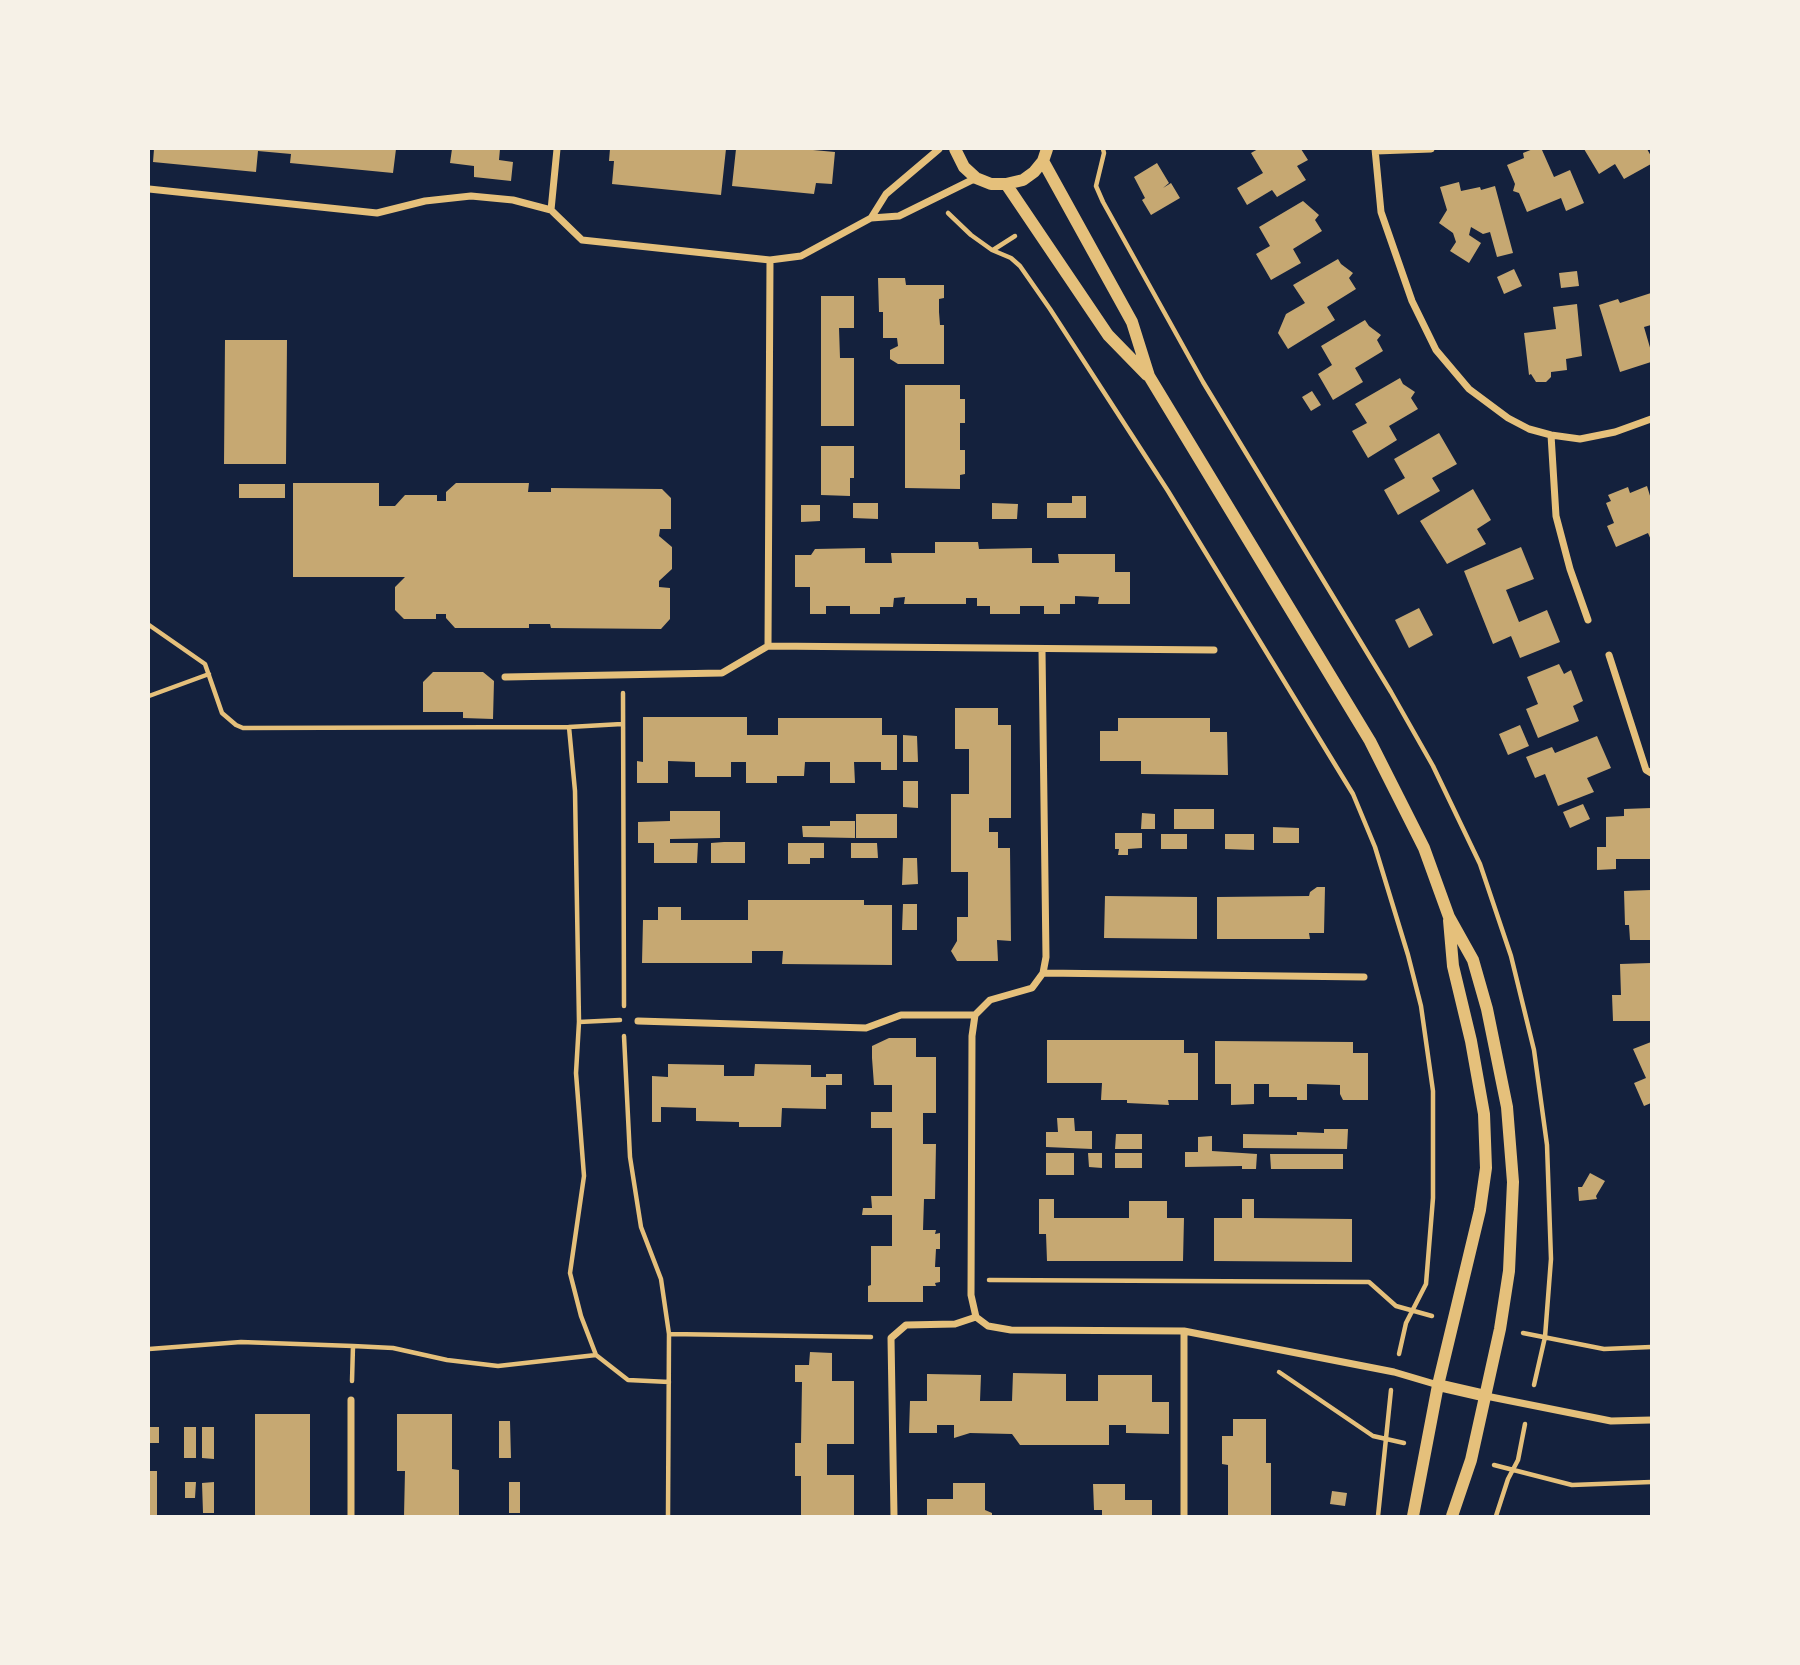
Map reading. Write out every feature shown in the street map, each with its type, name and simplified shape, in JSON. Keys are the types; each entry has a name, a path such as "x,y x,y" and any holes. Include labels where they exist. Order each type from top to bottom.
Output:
{"street":[{"path":"551,210 557,149"},
{"path":"871,218 886,194 939,149"},
{"path":"955,149 964,167 976,178 991,184 1023,180 1042,162 1048,149"},
{"path":"1431,149 1375,150 1381,212 1412,301 1436,350 1469,389 1508,418 1529,429 1580,439 1615,432 1651,419"},
{"path":"1042,162 1132,322 1149,376 1370,741 1424,848 1449,916 1473,960 1487,1009 1507,1107 1513,1182 1509,1271 1486,1396 1471,1460 1452,1516"},
{"path":"149,189 377,213 425,201 471,196 513,200 551,210 582,240 770,260 801,256 871,218 899,216 976,178"},
{"path":"1006,184 1108,335 1149,376"},
{"path":"768,646 770,260"},
{"path":"1551,435 1556,516 1570,569 1588,620"},
{"path":"505,677 722,673 768,646 1214,650"},
{"path":"1042,650 1046,957 1043,973 1032,988 990,1000 975,1015 972,1036 971,1295 976,1317 988,1326 1011,1330 1184,1331 1394,1371 1438,1385 1611,1421 1651,1420"},
{"path":"1609,655 1646,770 1651,773"},
{"path":"1413,1516 1438,1385 1480,1210 1486,1168 1484,1114 1471,1041 1453,966 1449,916"},
{"path":"1043,973 1364,977"},
{"path":"638,1021 866,1028 901,1015 975,1015"},
{"path":"894,1516 891,1338 906,1325 955,1324 976,1317"},
{"path":"1184,1331 1184,1516"},
{"path":"351,1400 351,1516"}],"path":[{"path":"937,197 945,210 971,234 992,250 1011,258 1051,309 1168,491 1353,794 1375,846 1421,1006 1433,1091 1435,1151 1426,1284 1406,1323 1394,1371 1378,1516"},
{"path":"149,625 205,664 222,713 243,728 569,727 622,724"},
{"path":"149,696 209,674"},
{"path":"623,675 624,1006"},
{"path":"569,727 575,791 579,1022 576,1073 584,1177 570,1273 581,1315 596,1355 628,1380 669,1382"},
{"path":"579,1022 624,1020"},
{"path":"624,1034 629,1157 641,1227 661,1279 669,1334 668,1516"},
{"path":"971,1280 1368,1282 1396,1306 1413,1312"},
{"path":"669,1334 891,1338"},
{"path":"1545,1338 1604,1349 1651,1348"},
{"path":"149,1349 242,1342 353,1346 393,1349 447,1360 498,1366 596,1355"},
{"path":"351,1400 353,1346"},
{"path":"1275,1369 1373,1436 1385,1438"},
{"path":"1513,1470 1572,1485 1651,1482"}],"building":[{"path":"154,149 396,149 393,173 290,163 291,154 258,151 256,172 153,162"},
{"path":"452,149 500,149 499,160 513,162 511,181 474,177 474,166 450,163"},
{"path":"610,149 726,149 721,195 612,184 614,161 609,161"},
{"path":"736,149 835,152 832,184 816,183 814,194 732,186"},
{"path":"1258,149 1301,149 1308,160 1297,166 1306,180 1277,197 1272,190 1247,205 1237,188 1263,173 1251,153"},
{"path":"1533,149 1542,150 1554,177 1570,170 1584,203 1566,211 1561,198 1527,212 1519,193 1513,191 1515,184 1507,165 1524,158 1523,153"},
{"path":"1584,149 1647,149 1651,164 1624,179 1615,164 1599,174"},
{"path":"1157,163 1169,183 1163,188 1171,183 1180,198 1151,215 1134,177"},
{"path":"1459,182 1461,191 1495,186 1513,253 1497,257 1490,232 1483,234 1471,227 1469,235 1481,243 1469,263 1450,251 1456,242 1453,233 1439,223 1447,210 1440,187"},
{"path":"1303,201 1319,215 1315,220 1322,231 1293,249 1301,263 1271,280 1256,254 1270,246 1259,227"},
{"path":"1338,259 1353,273 1349,278 1356,289 1327,307 1335,320 1288,349 1278,333 1286,314 1305,303 1293,285"},
{"path":"1514,269 1522,286 1504,294 1497,277"},
{"path":"1577,271 1579,286 1561,288 1559,273"},
{"path":"878,278 905,278 906,285 944,285 944,298 939,299 939,312 940,325 944,325 944,364 898,364 890,359 890,350 898,346 897,338 883,338 883,312 879,312"},
{"path":"1651,293 1651,325 1644,327 1651,351 1651,362 1620,372 1599,305 1618,299 1620,303"},
{"path":"821,296 854,296 854,328 839,328 840,358 854,358 854,426 821,426"},
{"path":"1577,304 1582,356 1566,359 1567,370 1551,372 1551,377 1546,382 1536,382 1531,374 1529,375 1524,333 1556,329 1553,307"},
{"path":"1365,320 1381,335 1377,340 1383,351 1355,368 1363,382 1333,400 1318,374 1332,365 1321,346"},
{"path":"225,340 287,340 286,464 224,464"},
{"path":"1400,378 1403,384 1415,392 1411,398 1418,409 1389,426 1397,440 1368,458 1352,431 1367,423 1355,404"},
{"path":"905,385 960,385 960,399 965,399 965,423 960,423 960,450 965,450 965,474 960,475 960,489 905,488"},
{"path":"1312,391 1321,405 1311,411 1302,397"},
{"path":"1439,433 1457,464 1432,478 1440,491 1398,515 1384,490 1405,478 1394,459"},
{"path":"821,446 854,446 854,478 850,478 850,496 821,495"},
{"path":"293,483 379,483 379,506 395,506 405,495 437,495 437,501 446,501 446,492 456,483 529,483 528,492 551,492 551,488 662,489 671,498 671,529 660,529 659,536 672,547 672,569 659,581 659,587 670,588 670,619 661,629 551,628 550,624 529,624 529,628 455,628 446,618 446,614 436,614 436,619 404,619 395,610 395,587 405,577 293,577"},
{"path":"239,484 285,484 285,498 239,498"},
{"path":"1647,486 1651,499 1651,540 1648,533 1616,547 1607,526 1614,523 1606,503 1611,501 1608,495 1628,487 1630,493"},
{"path":"1473,489 1491,520 1477,529 1486,544 1447,564 1420,521"},
{"path":"1072,496 1086,496 1086,518 1047,518 1047,503 1072,503"},
{"path":"853,503 878,503 878,519 853,518"},
{"path":"992,503 1018,504 1017,519 992,519"},
{"path":"801,505 820,505 820,521 801,522"},
{"path":"935,542 978,542 979,549 1032,548 1032,563 1059,563 1058,554 1115,554 1115,572 1130,572 1130,604 1098,604 1099,597 1075,596 1075,604 1060,604 1060,614 1044,614 1044,606 1020,606 1020,614 990,614 990,606 977,606 977,598 966,598 966,604 904,604 905,597 894,598 893,607 880,607 880,614 850,614 850,606 826,606 826,614 810,614 810,587 795,587 795,555 811,555 815,549 865,548 865,563 892,563 891,553 935,553"},
{"path":"1521,547 1534,579 1506,590 1519,622 1547,610 1560,642 1520,658 1511,636 1493,644 1464,571"},
{"path":"1419,608 1433,635 1409,648 1395,620"},
{"path":"1559,664 1564,674 1571,670 1583,701 1573,706 1579,721 1538,738 1526,709 1538,704 1527,677"},
{"path":"433,672 483,672 494,681 493,719 463,718 463,712 423,712 423,682"},
{"path":"955,708 998,708 998,725 1011,725 1011,818 989,818 989,832 998,832 998,848 1010,848 1011,941 997,940 998,961 957,961 951,951 957,941 957,917 968,917 968,872 951,872 951,794 969,794 969,749 955,749"},
{"path":"643,717 747,717 747,735 778,735 778,718 882,718 882,735 897,735 897,770 881,770 881,762 854,762 855,783 830,783 830,762 805,762 804,776 777,776 777,783 746,783 746,762 731,762 731,777 695,777 695,762 668,761 668,783 637,783 637,761 643,762"},
{"path":"1118,718 1210,718 1210,732 1227,732 1228,775 1141,774 1141,761 1100,761 1100,731 1118,731"},
{"path":"1520,725 1529,746 1508,755 1499,734"},
{"path":"903,735 917,736 918,762 903,762"},
{"path":"1597,736 1611,768 1587,778 1594,792 1558,806 1545,774 1535,778 1526,757 1552,747 1555,753"},
{"path":"903,781 918,781 918,808 903,807"},
{"path":"1583,804 1590,819 1570,828 1563,812"},
{"path":"1651,808 1651,859 1616,859 1616,869 1597,870 1597,847 1606,847 1606,817 1624,816 1624,809"},
{"path":"1174,809 1214,809 1214,829 1174,829"},
{"path":"670,811 720,811 720,838 670,839 670,843 698,843 697,863 654,863 654,843 638,843 638,822 670,821"},
{"path":"1142,813 1155,814 1155,829 1141,829"},
{"path":"856,814 897,814 897,838 856,838"},
{"path":"830,821 855,821 855,838 803,837 802,826 830,826"},
{"path":"1273,827 1299,828 1299,843 1273,843"},
{"path":"1115,833 1142,833 1142,848 1128,849 1128,855 1118,855 1119,849 1115,849"},
{"path":"1161,834 1187,834 1187,849 1161,849"},
{"path":"1225,834 1254,834 1254,850 1225,849"},
{"path":"745,842 745,863 711,863 711,843"},
{"path":"788,843 824,843 824,858 810,858 810,864 788,864"},
{"path":"851,843 877,843 878,858 851,858"},
{"path":"903,858 917,858 918,884 902,885"},
{"path":"1317,887 1325,887 1324,933 1309,933 1310,939 1217,939 1217,897 1309,896"},
{"path":"1651,890 1651,940 1630,940 1629,925 1625,925 1624,891"},
{"path":"1105,896 1197,897 1197,939 1104,938"},
{"path":"748,900 864,900 864,905 892,905 892,965 782,964 783,951 752,951 752,963 642,963 643,920 658,920 658,907 681,907 681,920 748,920"},
{"path":"903,904 917,904 917,930 902,930"},
{"path":"1651,963 1651,1021 1613,1021 1612,995 1621,995 1620,964"},
{"path":"889,1038 916,1038 916,1057 936,1057 936,1113 923,1113 923,1144 936,1144 935,1199 924,1199 923,1230 936,1230 935,1234 940,1233 940,1249 936,1249 935,1267 940,1267 940,1282 935,1283 936,1286 923,1286 923,1302 868,1302 871,1246 892,1246 892,1215 862,1215 863,1208 872,1208 871,1196 892,1196 892,1128 871,1128 871,1112 892,1112 892,1085 874,1085 872,1058 872,1046"},
{"path":"1047,1040 1184,1040 1184,1053 1198,1053 1198,1100 1168,1100 1169,1105 1127,1103 1127,1100 1101,1100 1102,1083 1047,1083"},
{"path":"1215,1041 1353,1042 1353,1053 1368,1053 1368,1100 1343,1100 1340,1085 1307,1084 1307,1100 1297,1100 1297,1097 1269,1097 1269,1084 1254,1084 1254,1104 1231,1105 1231,1084 1215,1084"},
{"path":"1651,1042 1651,1103 1644,1106 1634,1083 1646,1078 1633,1049"},
{"path":"668,1064 724,1065 724,1076 754,1076 755,1064 811,1065 811,1077 842,1074 842,1085 826,1085 826,1109 782,1108 781,1127 739,1127 739,1122 696,1121 696,1108 661,1107 661,1122 652,1122 652,1076 668,1077"},
{"path":"1057,1118 1074,1118 1075,1131 1092,1131 1092,1149 1046,1147 1046,1132 1058,1132"},
{"path":"1324,1129 1348,1129 1347,1149 1243,1148 1243,1134 1297,1135 1297,1132 1324,1133"},
{"path":"1116,1134 1142,1134 1142,1149 1115,1149"},
{"path":"1212,1136 1212,1151 1257,1154 1256,1169 1242,1169 1242,1166 1185,1167 1185,1152 1198,1152 1198,1137"},
{"path":"1046,1153 1074,1153 1074,1175 1046,1175"},
{"path":"1088,1153 1102,1153 1102,1168 1089,1167"},
{"path":"1115,1153 1142,1153 1142,1168 1115,1168"},
{"path":"1270,1154 1343,1154 1343,1169 1271,1169"},
{"path":"1590,1173 1605,1181 1596,1196 1597,1199 1579,1201 1578,1187 1582,1187"},
{"path":"1039,1199 1054,1199 1054,1218 1129,1218 1129,1201 1167,1201 1167,1218 1184,1218 1183,1261 1047,1261 1046,1234 1039,1234"},
{"path":"1242,1199 1254,1199 1254,1218 1352,1219 1352,1262 1214,1261 1214,1218 1242,1218"},
{"path":"810,1352 832,1353 832,1381 854,1381 854,1444 827,1444 827,1475 854,1475 854,1516 801,1516 801,1476 795,1476 795,1443 801,1443 802,1382 795,1382 795,1365 809,1365"},
{"path":"1013,1373 1066,1374 1066,1401 1098,1401 1098,1375 1152,1375 1152,1402 1169,1402 1169,1434 1126,1433 1126,1425 1109,1425 1109,1445 1020,1445 1012,1434 970,1433 954,1438 954,1425 937,1425 937,1433 909,1433 910,1401 927,1401 927,1374 981,1375 980,1401 1012,1401"},
{"path":"255,1414 310,1414 310,1516 255,1516"},
{"path":"397,1414 452,1414 452,1469 459,1470 459,1516 404,1516 405,1471 397,1471"},
{"path":"1233,1419 1266,1419 1266,1463 1271,1463 1271,1516 1228,1516 1228,1465 1222,1464 1222,1436 1233,1436"},
{"path":"499,1421 510,1421 511,1458 499,1458"},
{"path":"149,1427 159,1427 159,1443 149,1443"},
{"path":"184,1427 196,1427 196,1458 184,1458"},
{"path":"202,1427 214,1427 214,1459 202,1458"},
{"path":"149,1471 157,1471 157,1516 149,1516"},
{"path":"185,1482 196,1482 195,1498 185,1498"},
{"path":"214,1482 214,1513 203,1513 202,1483"},
{"path":"509,1482 520,1482 520,1513 509,1513"},
{"path":"953,1483 985,1483 985,1510 992,1513 992,1516 927,1516 927,1499 953,1499"},
{"path":"1093,1484 1125,1484 1125,1500 1152,1500 1152,1516 1102,1516 1102,1510 1094,1510"},
{"path":"1332,1491 1347,1493 1345,1506 1330,1504"}]}
